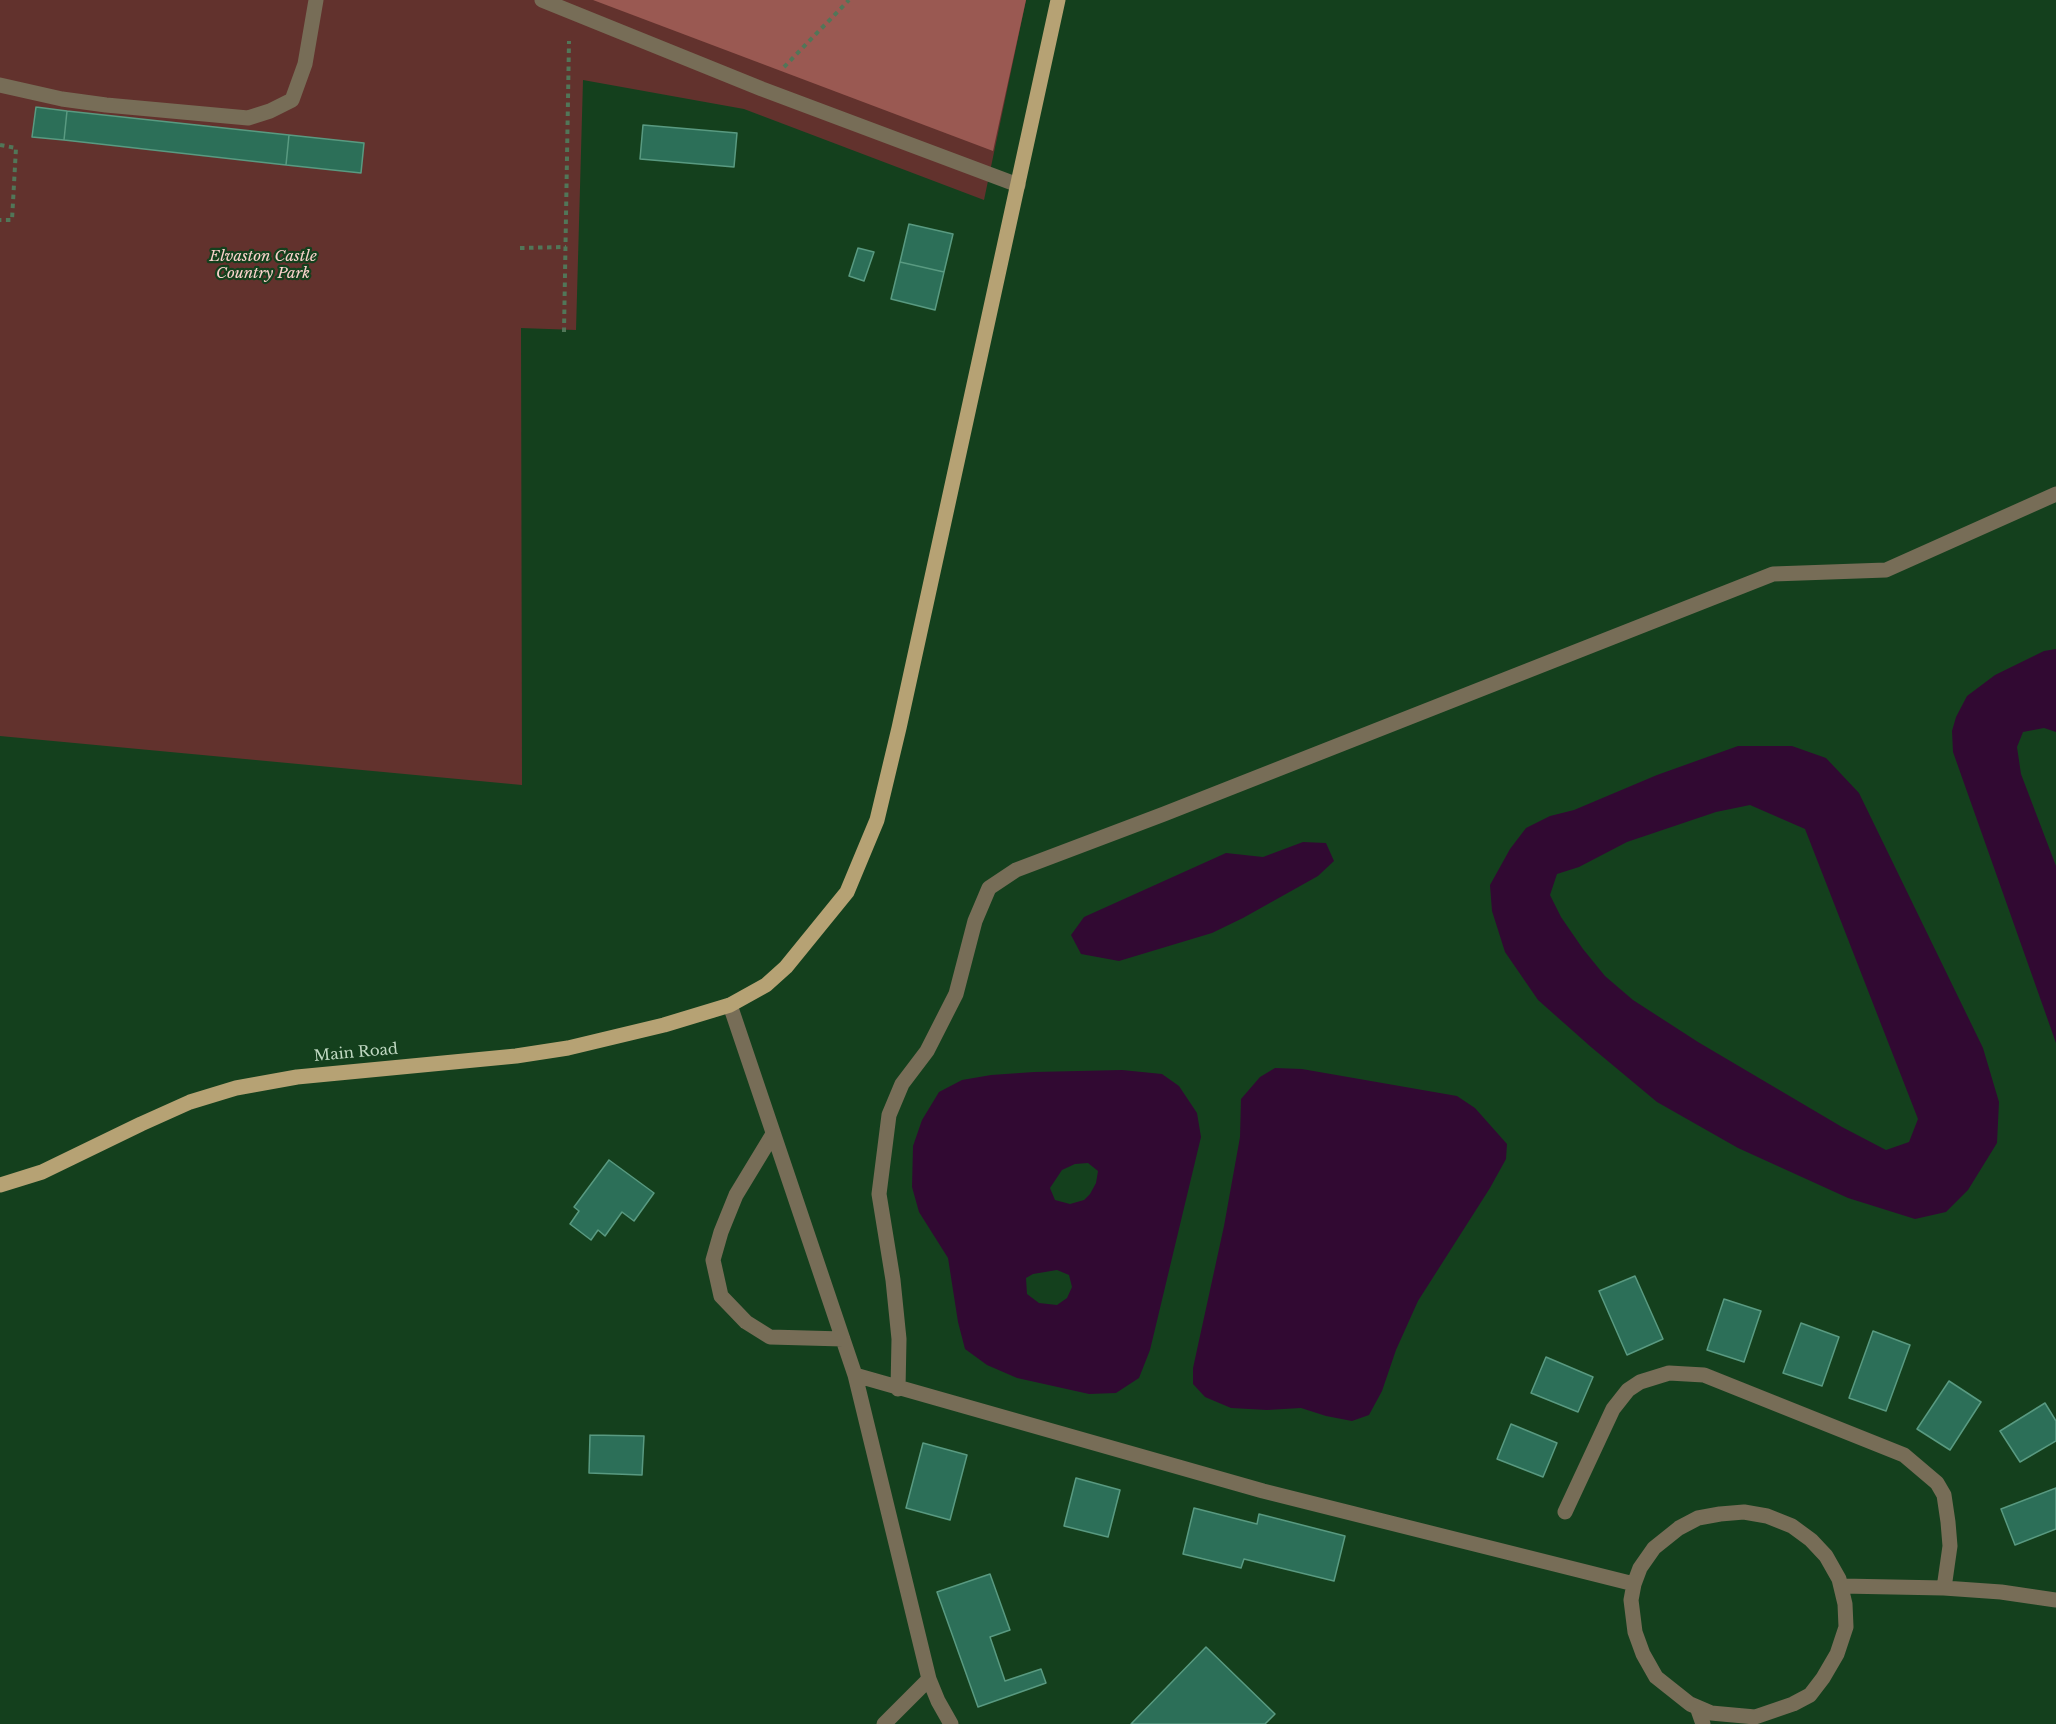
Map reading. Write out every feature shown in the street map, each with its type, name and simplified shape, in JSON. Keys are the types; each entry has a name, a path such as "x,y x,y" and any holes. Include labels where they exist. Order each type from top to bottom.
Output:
{"main road":[{"name":"Main Road","path":"0,1185 42,1172 190,1102 236,1088 297,1077 516,1056 568,1048 664,1025 730,1005 766,985 786,967 847,892 877,820 1058,0"}],"lane":[{"path":"0,85 62,99 106,105 248,118 270,111 292,100 305,64 316,0"},
{"path":"542,0 762,89 1018,185"},
{"path":"898,1389 899,1339 894,1280 879,1194 889,1115 902,1084 927,1051 956,994 975,921 989,888 1016,870 1773,574 1886,570 2056,494"},
{"path":"730,1005 855,1375 929,1679 951,1724"},
{"path":"773,1134 736,1195 712,1260 722,1296 746,1322 770,1337 843,1339"},
{"path":"1565,1512 1613,1409 1628,1390 1640,1382 1669,1373 1704,1375 1904,1455 1937,1483 1944,1495 1950,1546 1944,1588"},
{"path":"855,1375 1263,1491 1634,1584"},
{"path":"1744,1512 1767,1516 1792,1526 1811,1540 1826,1556 1842,1586 1846,1627 1837,1654 1810,1695 1793,1704 1755,1717 1711,1713 1673,1692 1656,1677 1643,1654 1635,1632 1631,1600 1634,1584 1640,1568 1654,1548 1679,1528 1698,1518 1744,1512"},
{"path":"1842,1586 1944,1588 2001,1592 2056,1600"},
{"path":"884,1724 929,1679"},
{"path":"1697,1707 1703,1724"}],"path":[{"path":"762,89 849,0"},
{"path":"564,332 569,12"},
{"path":"0,146 16,148 12,220 0,220"},
{"path":"520,248 566,247"}],"green space":[{"name":"Elvaston Castle Country Park","path":"0,0 1026,0 984,200 744,109 583,80 576,330 521,328 522,785 0,736"}],"shaded area":[{"path":"593,0 1026,0 993,151"},
{"path":"2056,649 2056,732 2044,728 2023,732 2017,747 2021,774 2056,866 2056,1043 1953,752 1952,731 1956,717 1967,696 1995,675 2044,651"},
{"path":"1738,746 1792,746 1826,758 1859,793 1983,1048 1999,1102 1997,1143 1968,1190 1946,1212 1915,1219 1848,1198 1738,1148 1657,1102 1538,1000 1505,952 1492,911 1490,885 1510,849 1526,828 1550,816 1574,810 1657,775","holes":["1750,805 1805,829 1918,1119 1909,1142 1886,1150 1842,1127 1698,1042 1633,1000 1605,976 1583,949 1561,917 1550,895 1557,874 1579,867 1627,842 1716,812"]},
{"path":"1303,842 1326,843 1334,861 1318,876 1212,933 1119,961 1081,954 1071,935 1084,917 1226,853 1263,857"},
{"path":"1275,1068 1302,1069 1457,1096 1475,1108 1507,1144 1506,1159 1490,1188 1418,1301 1396,1350 1382,1391 1369,1415 1352,1421 1301,1408 1267,1410 1231,1408 1205,1397 1193,1384 1193,1368 1224,1226 1240,1137 1241,1099 1260,1077"},
{"path":"1122,1070 1162,1074 1179,1086 1197,1113 1201,1137 1150,1350 1139,1378 1116,1393 1089,1394 1017,1378 987,1365 965,1349 958,1322 948,1258 919,1212 912,1187 913,1146 922,1120 939,1092 962,1080 1034,1072","holes":["1088,1163 1098,1171 1096,1183 1090,1194 1084,1200 1070,1204 1055,1200 1050,1188 1062,1170 1075,1164","1057,1270 1069,1275 1072,1287 1067,1298 1057,1305 1039,1303 1027,1294 1026,1278 1033,1274"]}],"building":[{"path":"36,107 67,111 64,140 32,137"},
{"path":"67,111 289,135 286,165 64,140"},
{"path":"643,125 737,133 734,167 640,159"},
{"path":"289,135 364,143 361,173 286,165"},
{"path":"909,224 953,234 944,272 900,262"},
{"path":"858,248 874,252 864,281 849,276"},
{"path":"900,262 944,272 935,310 891,299"},
{"path":"609,1160 654,1193 634,1221 622,1212 605,1236 598,1230 591,1240 570,1224 579,1211 574,1207"},
{"path":"1635,1276 1663,1339 1627,1355 1599,1291"},
{"path":"1724,1299 1761,1311 1744,1362 1707,1350"},
{"path":"1801,1323 1839,1337 1822,1386 1783,1373"},
{"path":"1873,1331 1910,1345 1886,1411 1849,1398"},
{"path":"1546,1357 1593,1377 1578,1412 1531,1393"},
{"path":"1949,1381 1981,1402 1950,1450 1917,1429"},
{"path":"2045,1403 2056,1421 2056,1441 2020,1462 2000,1431"},
{"path":"1511,1424 1557,1443 1543,1477 1497,1459"},
{"path":"590,1435 644,1436 642,1475 589,1473"},
{"path":"923,1443 967,1455 950,1520 906,1508"},
{"path":"1076,1478 1120,1490 1108,1537 1064,1526"},
{"path":"2056,1488 2056,1529 2015,1545 2001,1509"},
{"path":"1194,1508 1257,1524 1259,1514 1345,1536 1334,1581 1244,1559 1241,1568 1183,1554"},
{"path":"990,1574 1010,1630 990,1637 1005,1681 1041,1669 1046,1683 978,1707 937,1592"},
{"path":"1206,1647 1275,1714 1265,1724 1131,1724"}]}
